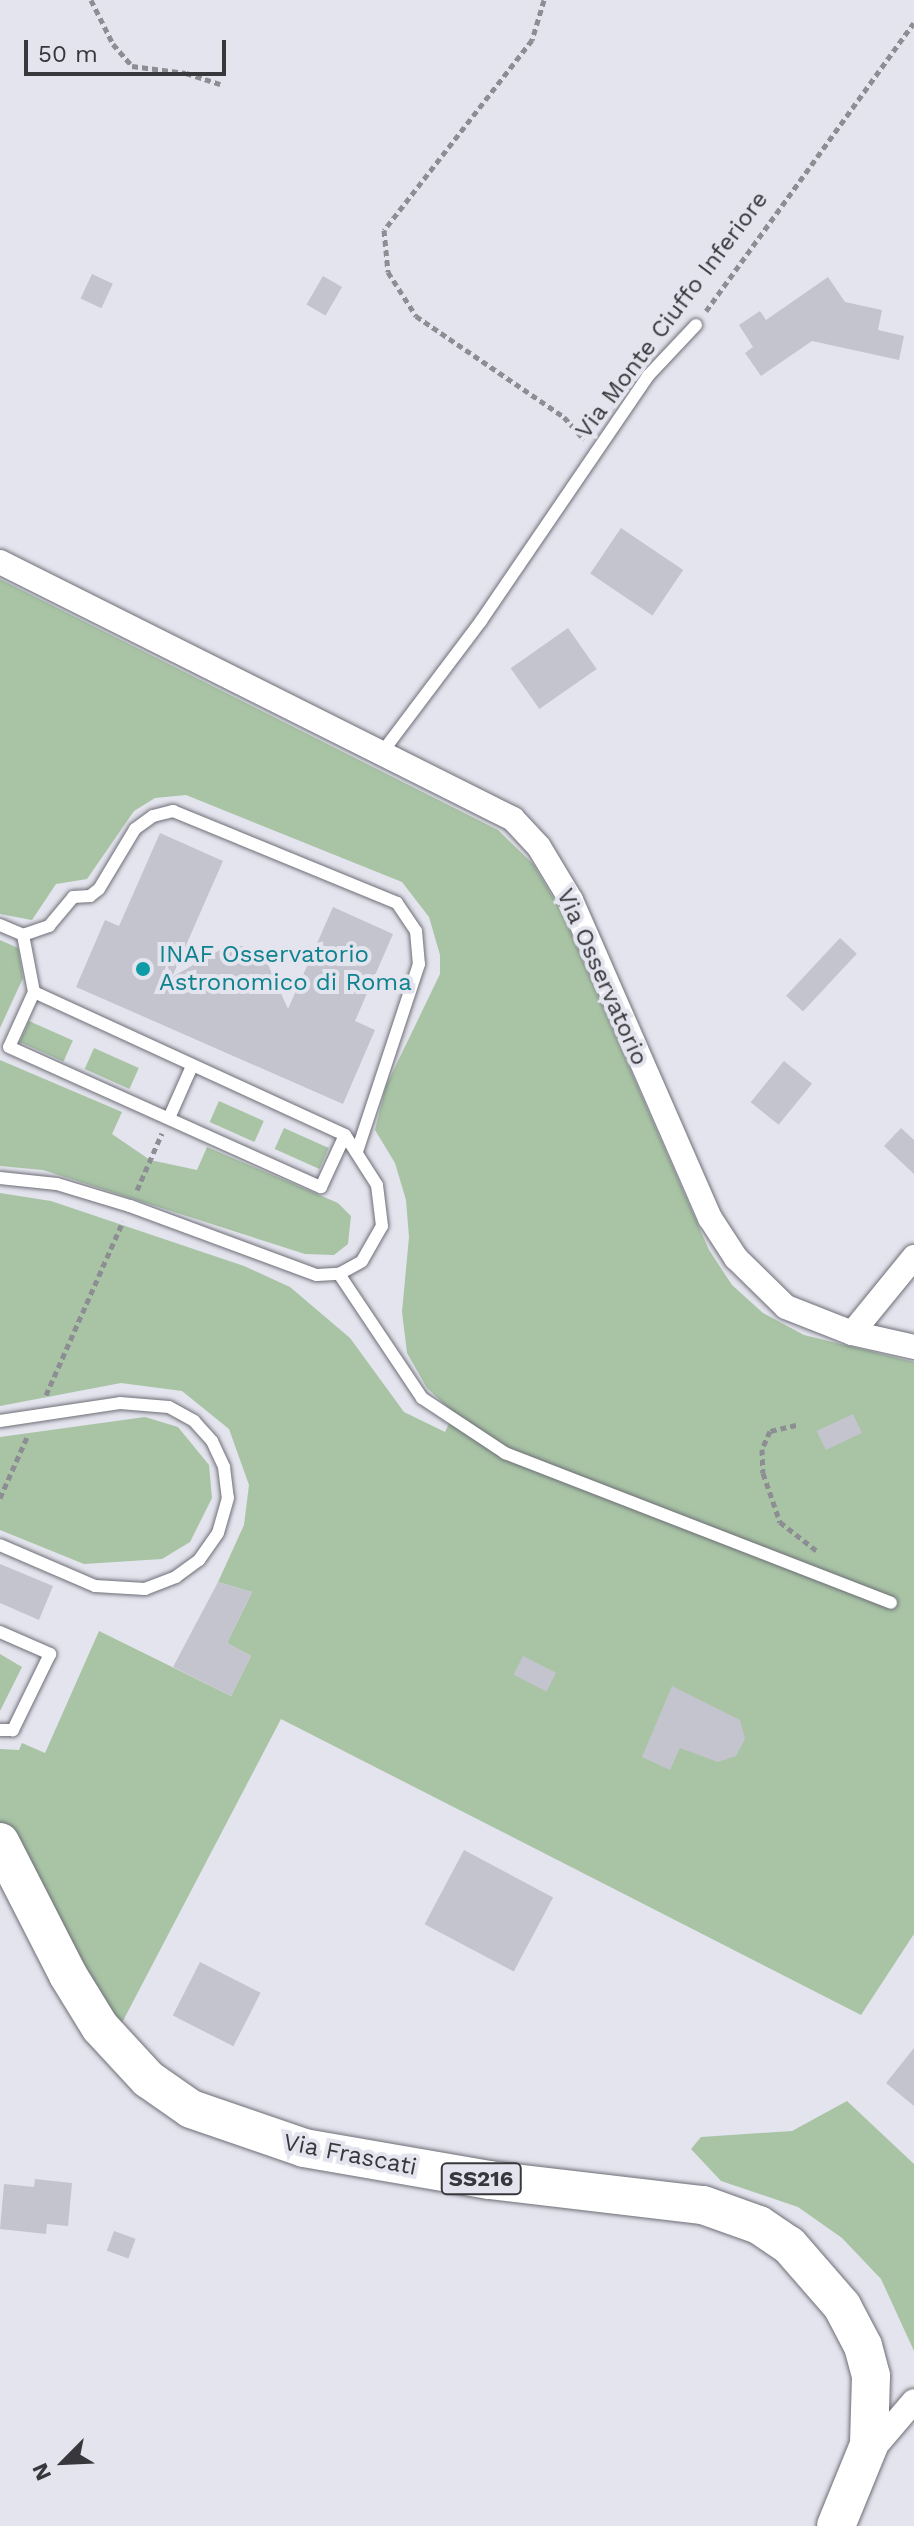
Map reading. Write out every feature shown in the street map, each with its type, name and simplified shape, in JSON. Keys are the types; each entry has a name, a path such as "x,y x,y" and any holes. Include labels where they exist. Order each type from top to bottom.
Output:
{"main road":[{"name":"Via Frascati","path":"0,1842 68,1975 100,2027 148,2079 191,2109 304,2148 489,2180 703,2205 759,2225 789,2245 832,2290 863,2346 873,2397 866,2457 836,2526"}],"street":[{"name":"Via Osservatorio","path":"0,562 502,812 539,847 580,916 643,1069 722,1239 751,1276 786,1307 852,1333 914,1347"},
{"path":"852,1333 914,1257"},
{"name":"Via Frascati","path":"866,2457 914,2401"}],"lane":[{"name":"Via Monte Ciuffo Inferiore","path":"383,751 481,621 648,376 696,325"},
{"path":"0,925 23,935 49,926 73,897 95,893 135,829 153,816 173,811 397,903 416,931 419,964 357,1151"},
{"path":"23,935 34,992 9,1047 321,1187 345,1135"},
{"path":"0,1178 57,1184 130,1206 317,1275 339,1274 371,1251 382,1226 382,1198 345,1135 34,992"},
{"path":"169,1118 192,1066"},
{"path":"339,1274 422,1398 505,1453 891,1603"},
{"path":"0,1421 138,1402 183,1413 202,1428 219,1454 227,1481 225,1516 199,1560 176,1577 145,1589 95,1586 0,1545"},
{"path":"0,1632 50,1654 13,1730 0,1730"}],"path":[{"path":"91,0 113,44 132,66 186,73 220,84"},
{"path":"544,0 532,40 384,230 388,272 416,316 564,417 596,453"},
{"name":"Via Monte Ciuffo Inferiore","path":"696,325 914,23"},
{"path":"0,1498 169,1118"},
{"path":"796,1425 777,1426 764,1439 767,1490 780,1522 804,1544 850,1571 853,1587"}],"green space":[{"path":"0,579 498,830 533,864 560,909 709,1250 732,1285 763,1313 804,1335 914,1362 914,1934 861,2015 281,1719 114,2038 0,1824 0,1749 19,1750 22,1743 45,1753 99,1631 231,1696 251,1656 227,1643 252,1592 218,1582 244,1525 249,1485 229,1429 182,1391 121,1383 0,1406 0,1193 51,1201 244,1266 290,1287 350,1338 404,1412 445,1432 454,1413 427,1388 407,1353 402,1312 409,1237 406,1200 395,1163 375,1130 386,1086 440,974 440,955 429,917 402,882 186,795 155,798 134,811 87,879 56,884 32,920 0,914"},
{"path":"0,940 18,948 23,978 0,1028"},
{"path":"29,1021 73,1041 63,1062 20,1042"},
{"path":"94,1048 139,1068 129,1089 85,1069"},
{"path":"0,1060 122,1112 112,1134 150,1160 197,1170 207,1147 338,1203 351,1216 348,1244 334,1255 305,1254 43,1170 0,1166"},
{"path":"219,1101 264,1121 254,1142 210,1122"},
{"path":"284,1128 329,1148 319,1169 275,1149"},
{"path":"145,1417 178,1427 209,1465 212,1498 190,1542 162,1559 84,1564 0,1530 0,1437"},
{"path":"0,1654 22,1667 0,1711"},
{"path":"847,2101 914,2164 914,2351 881,2279 842,2238 798,2207 721,2181 691,2149 701,2137 792,2131"}],"building":[{"path":"92,274 113,284 101,308 81,298"},
{"path":"323,276 342,287 326,316 306,305"},
{"path":"828,277 845,302 882,310 878,330 904,336 899,360 812,341 761,376 745,353 753,347 739,325 760,311 766,320"},
{"path":"621,528 683,570 652,616 590,574"},
{"path":"568,628 597,669 539,709 511,668"},
{"name":"INAF Osservatorio Astronomico di Roma","path":"160,833 223,861 172,977 227,946 248,946 265,958 288,1009 333,907 393,934 355,1021 375,1030 343,1104 76,987 105,920 119,926"},
{"path":"840,938 857,954 803,1011 786,996"},
{"path":"784,1061 812,1084 779,1125 751,1102"},
{"path":"901,1128 914,1140 914,1174 884,1146"},
{"path":"853,1414 862,1433 826,1450 817,1431"},
{"path":"0,1564 53,1586 39,1620 0,1603"},
{"path":"218,1582 252,1592 227,1643 251,1656 231,1696 173,1667"},
{"path":"523,1656 556,1673 546,1692 513,1675"},
{"path":"672,1686 740,1720 745,1739 736,1756 718,1762 680,1748 670,1770 642,1757"},
{"path":"464,1850 553,1897 514,1972 425,1924"},
{"path":"200,1962 261,1993 233,2046 173,2015"},
{"path":"914,2048 914,2106 886,2083"},
{"path":"35,2179 72,2183 68,2226 47,2224 46,2234 0,2229 4,2184 34,2187"},
{"path":"114,2231 136,2239 128,2259 107,2251"}],"place":[{"name":"INAF Osservatorio Astronomico di Roma","path":"143,969"}]}
